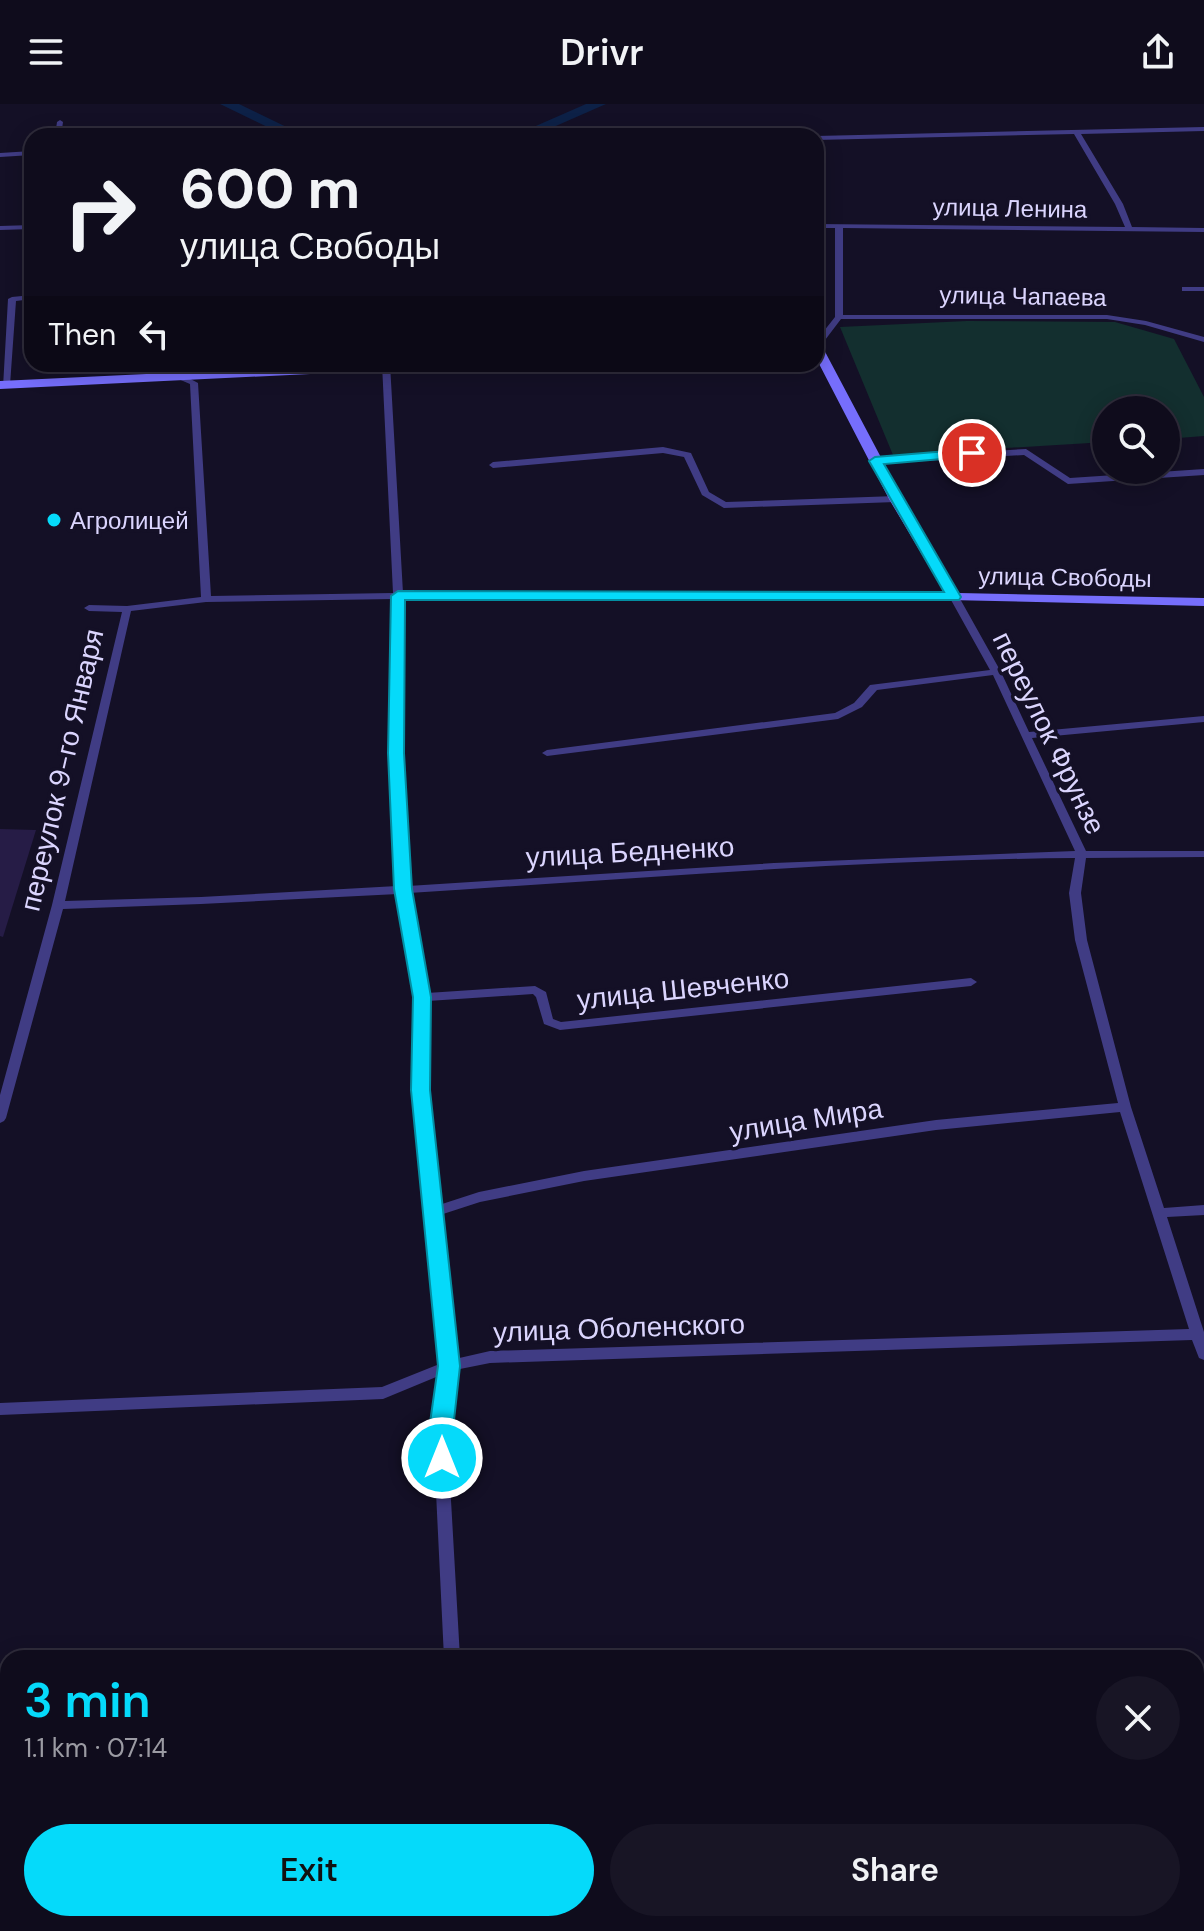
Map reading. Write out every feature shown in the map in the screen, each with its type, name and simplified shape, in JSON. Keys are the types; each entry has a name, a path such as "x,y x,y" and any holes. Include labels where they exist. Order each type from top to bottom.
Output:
{"main road":[{"name":"переулок Фрунзе","path":"824,362 875,461 954,597"},
{"path":"3,385 155,372"},
{"name":"улица Свободы","path":"954,597 1204,602"}],"street":[{"path":"59,128 60,122"},
{"path":"824,138 1204,129"},
{"path":"1076,132 1119,204 1129,229"},
{"path":"0,155 24,154"},
{"name":"улица Ленина","path":"824,226 1204,230"},
{"path":"824,336 839,317 839,226"},
{"path":"0,228 24,227"},
{"path":"1185,289 1204,289"},
{"path":"3,385 12,299 24,298"},
{"name":"улица Чапаева","path":"839,317 1107,317 1146,323 1204,340"},
{"path":"180,372 194,383 206,599"},
{"path":"386,372 398,596 396,753 403,889 422,997 420,1090 449,1366 440,1430 452,1650"},
{"path":"493,465 663,450 688,455 705,493 724,505 896,499"},
{"path":"875,461 1026,452 1068,481 1204,472"},
{"name":"улица Свободы","path":"206,599 398,596 954,597"},
{"name":"переулок Фрунзе","path":"954,597 996,672 1081,853 1075,893 1081,940 1125,1107 1204,1354"},
{"name":"переулок 9-го Января","path":"0,1118 58,905 127,609 206,599"},
{"path":"89,608 127,609"},
{"path":"547,753 838,716 858,705 874,687 996,672"},
{"path":"1026,735 1204,719"},
{"name":"улица Бедненко","path":"58,905 1081,853 1204,854"},
{"name":"улица Шевченко","path":"422,997 535,990 542,995 548,1021 560,1026 971,982"},
{"name":"улица Мира","path":"432,1212 497,1194 584,1176 835,1139 1125,1107"},
{"path":"1159,1213 1204,1210"},
{"name":"улица Оболенского","path":"0,1409 383,1393 449,1366 490,1357 1198,1334"}],"green space":[{"path":"967,321 1115,322 1174,339 1204,397 1204,436 1180,438 1180,396 1092,396 1092,443 893,455 840,327"}],"building":[{"path":"0,829 36,830 3,937 0,936"}],"waterway":[{"path":"227,104 280,128"},
{"path":"540,128 599,104"}],"place":[{"name":"Агролицей","path":"54,520"}],"route":[{"path":"442,1458 440,1430 449,1366 420,1090 422,997 403,889 396,753 398,596 954,597 875,461 972,453"}]}
